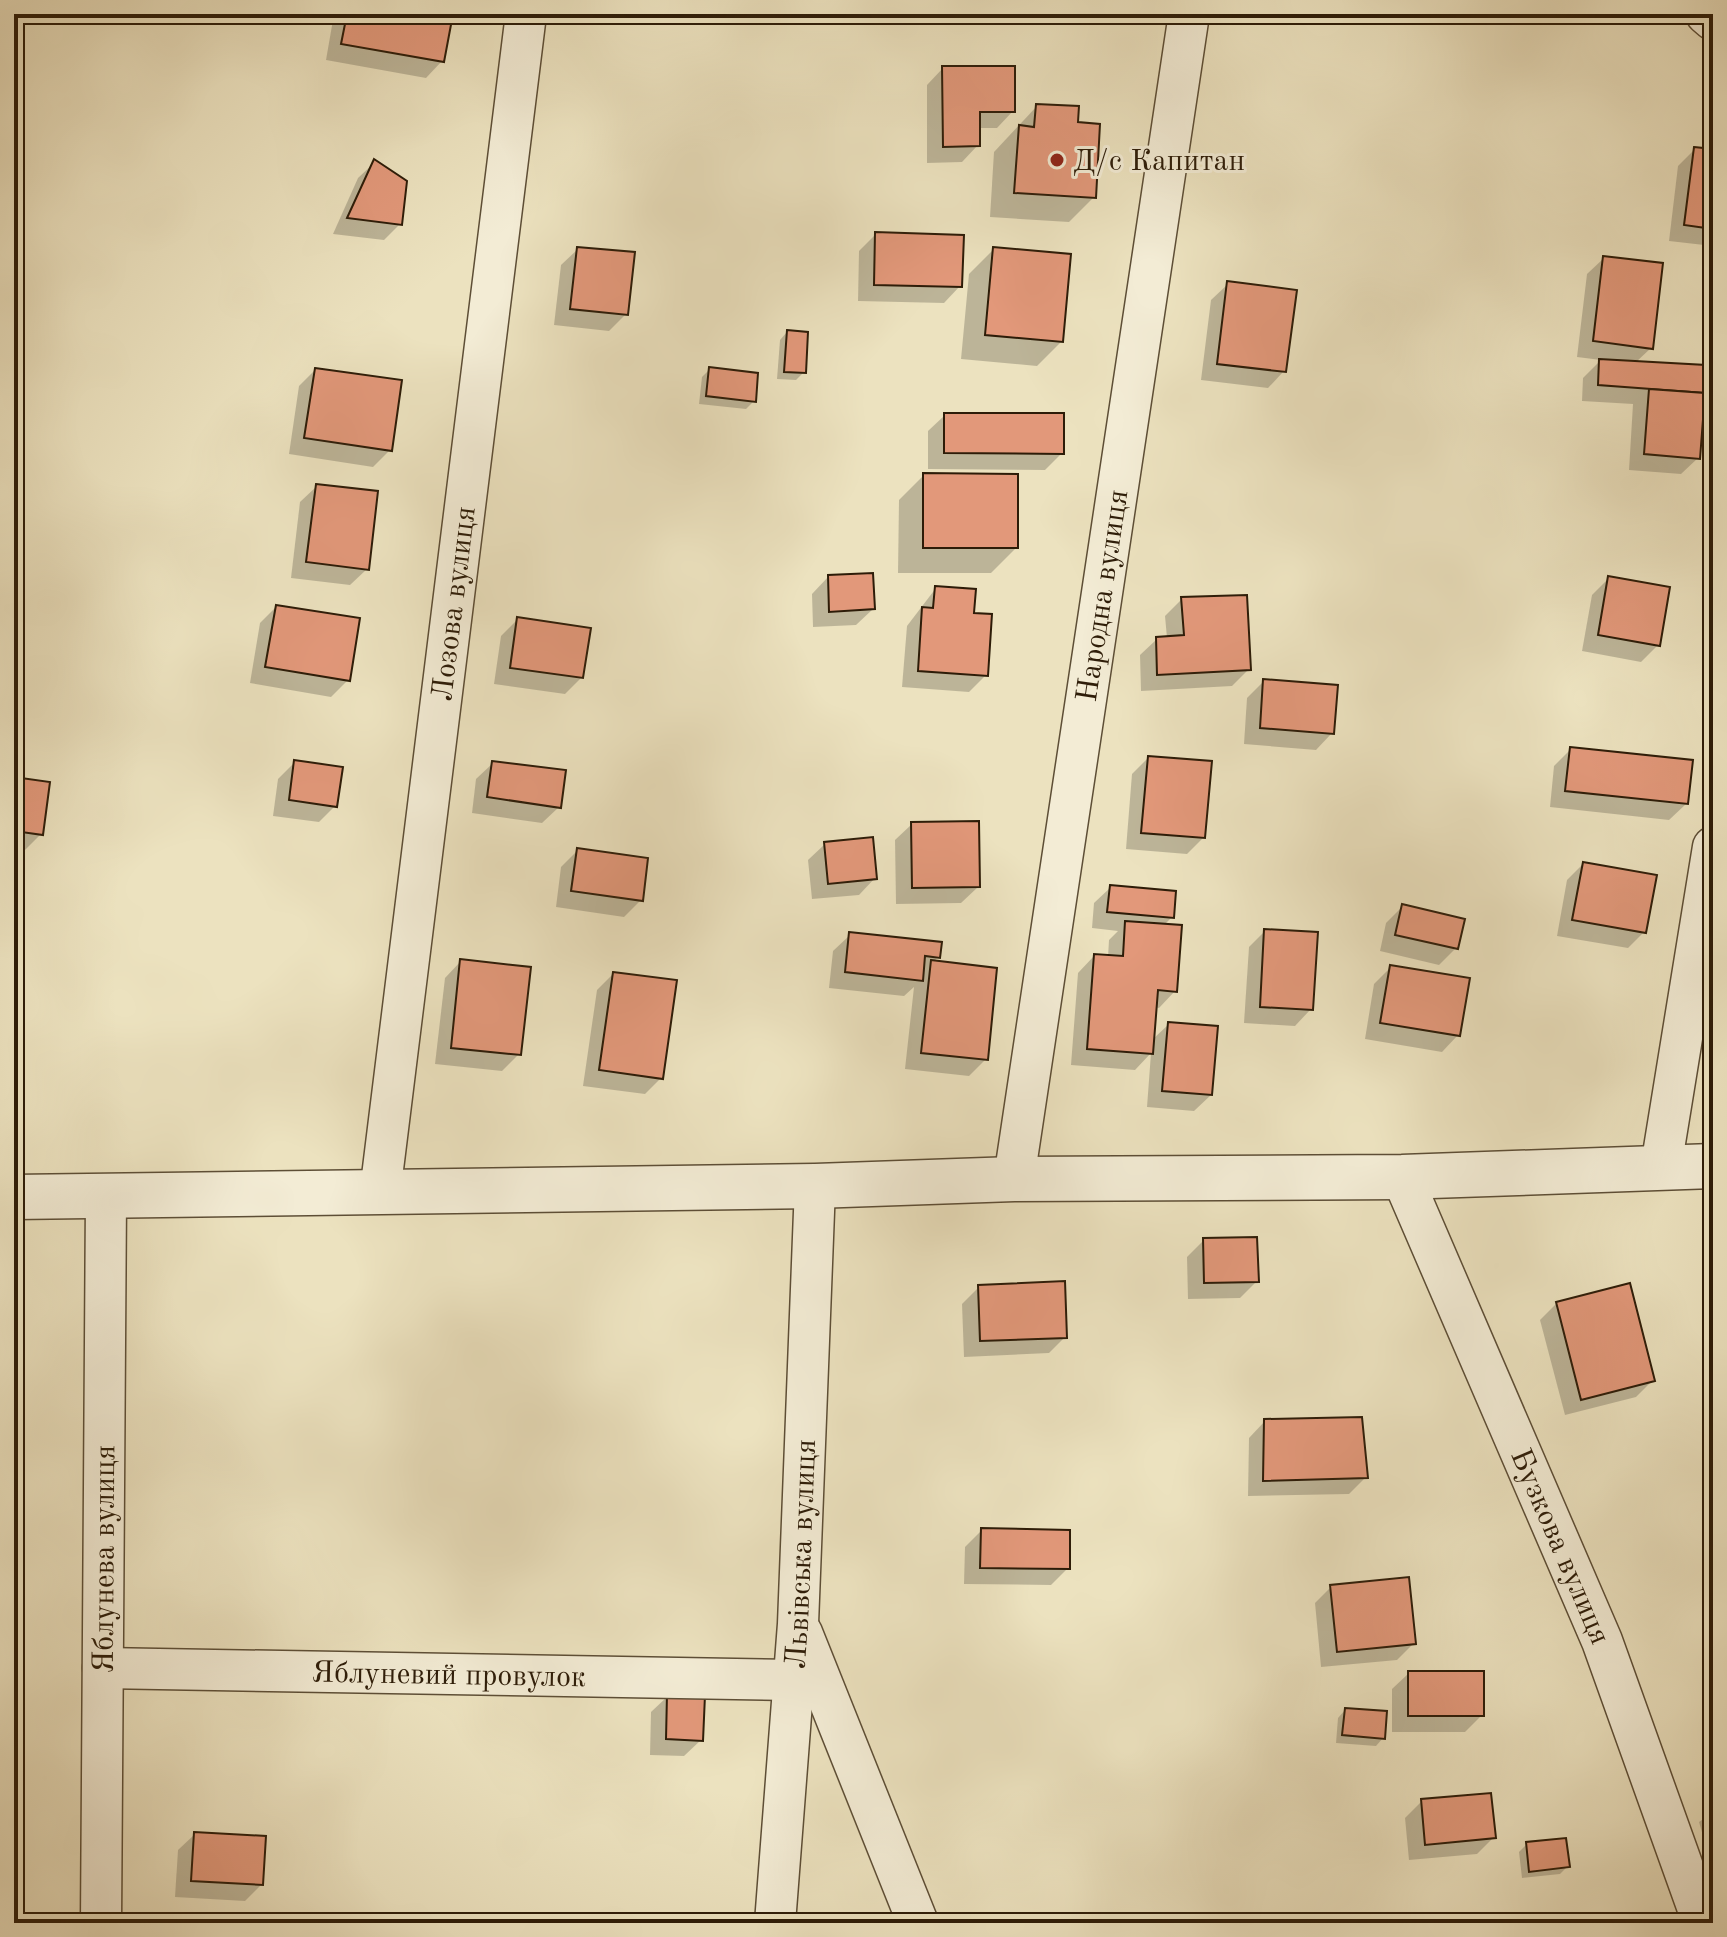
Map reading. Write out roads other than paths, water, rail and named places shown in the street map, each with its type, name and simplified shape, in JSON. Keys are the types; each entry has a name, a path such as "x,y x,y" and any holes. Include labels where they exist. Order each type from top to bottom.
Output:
{"street":[{"name":"Лозова вулиця","path":"380,1193 526,14"},
{"name":"Народна вулиця","path":"1014,1179 1189,14"},
{"path":"1706,14 1713,20"},
{"path":"1661,1167 1713,847"},
{"path":"14,1197 815,1186 1014,1179 1402,1177 1713,1166"},
{"name":"Бузкова вулиця","path":"1402,1177 1602,1641 1703,1923"},
{"name":"Львівська вулиця","path":"775,1923 798,1624 815,1186"},
{"name":"Яблунева вулиця","path":"101,1923 106,1197"},
{"path":"798,1624 918,1923"},
{"name":"Яблуневий провулок","path":"103,1668 794,1680"}],"place":[{"name":"Д/с Капитан","path":"1057,160"}]}
